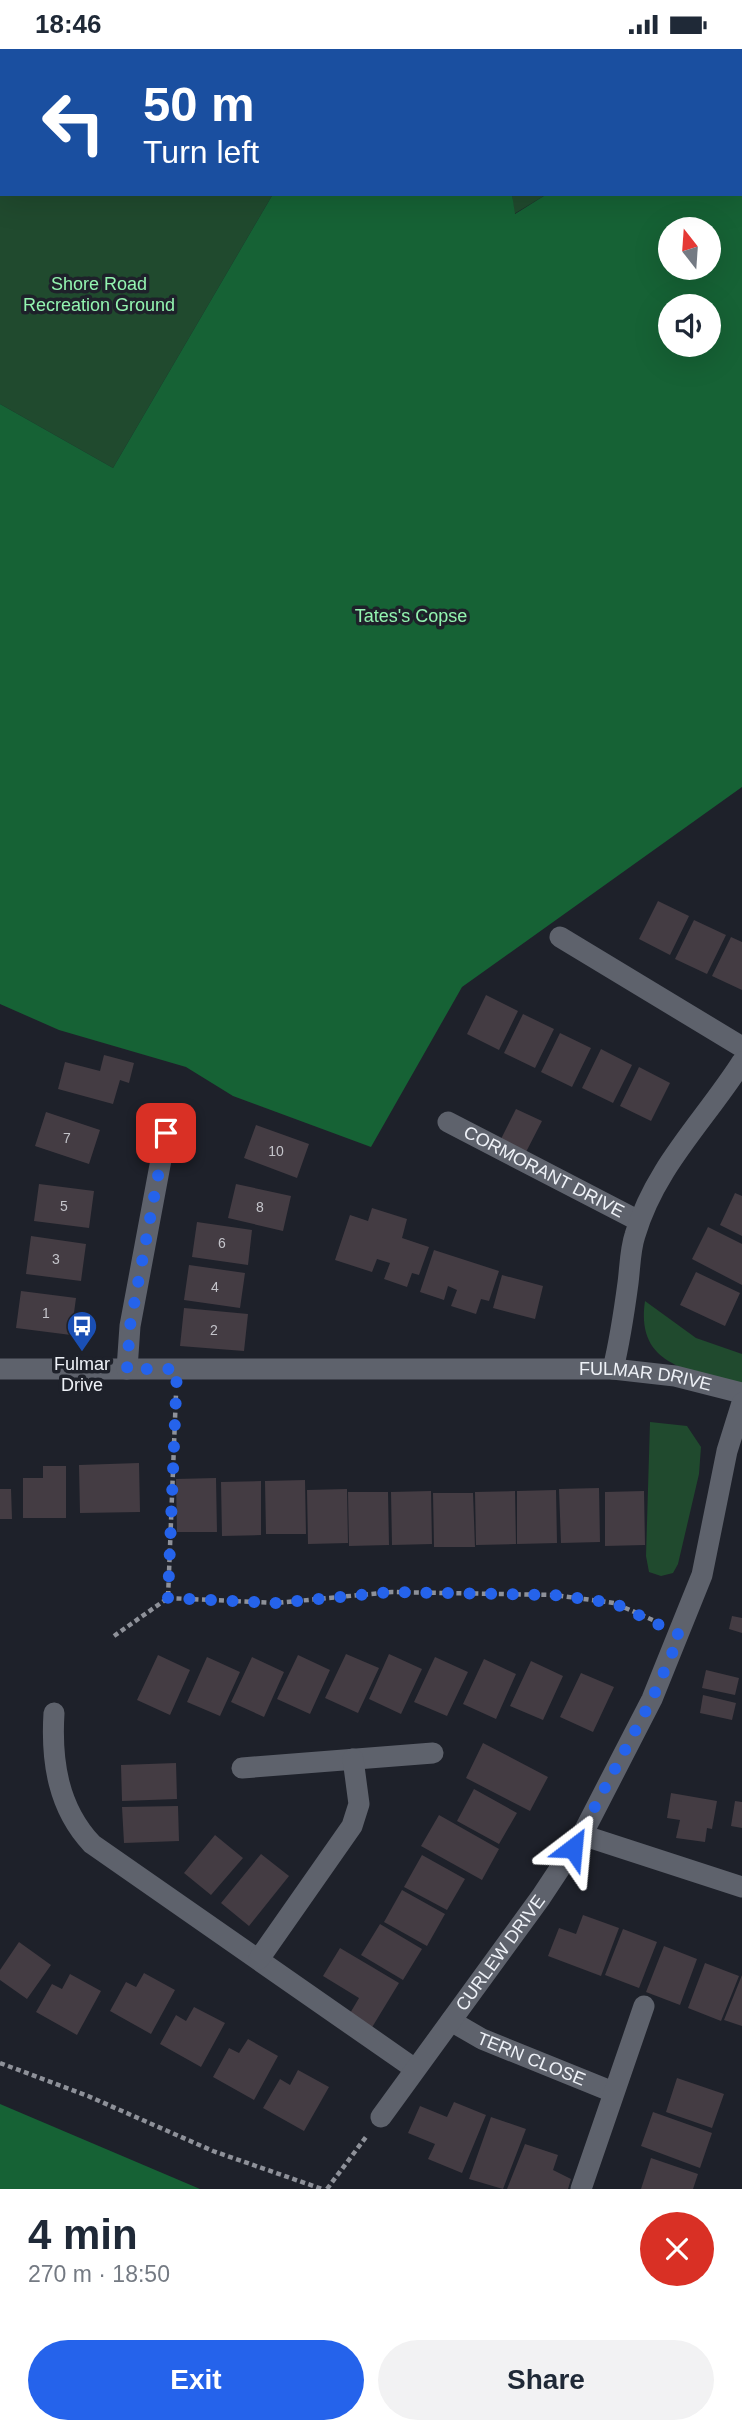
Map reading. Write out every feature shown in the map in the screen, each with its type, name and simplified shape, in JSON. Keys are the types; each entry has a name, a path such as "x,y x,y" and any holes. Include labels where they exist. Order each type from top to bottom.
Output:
{"street":[{"path":"560,937 742,1047"},
{"name":"CORMORANT DRIVE","path":"613,1369 622,1331 633,1239 639,1221 678,1147 722,1093 742,1062"},
{"name":"CORMORANT DRIVE","path":"448,1122 639,1221"},
{"path":"127,1369 130,1326 166,1133"},
{"name":"FULMAR DRIVE","path":"0,1369 613,1369 675,1376 742,1393"},
{"name":"CURLEW DRIVE","path":"381,2117 541,1897 582,1835 652,1699 702,1575 727,1451 742,1403"},
{"path":"54,1713 55,1771 66,1805 81,1832 105,1853 415,2069"},
{"path":"242,1768 433,1753"},
{"path":"259,1959 352,1826 359,1804 353,1759"},
{"path":"582,1835 742,1887"},
{"path":"581,2189 644,2006"},
{"name":"TERN CLOSE","path":"452,2021 482,2039 614,2092"}],"path":[{"path":"168,1598 177,1369"},
{"path":"114,1636 168,1598 276,1603 392,1592 554,1595 614,1603 680,1635"},
{"path":"0,2063 88,2096 213,2151 325,2189 381,2117"}],"green space":[{"name":"Shore Road Recreation Ground","path":"0,196 272,196 113,468 0,404"},
{"name":"Tates's Copse","path":"272,196 512,196 515,214 544,196 742,196 742,787 462,987 371,1147 233,1096 186,1067 59,1030 0,1004 0,404 113,468"},
{"path":"512,196 544,196 514,214"},
{"path":"645,1301 696,1338 742,1354 742,1385 671,1363 658,1353 649,1340 644,1323"},
{"path":"650,1422 687,1426 701,1447 699,1474 678,1564 673,1573 661,1576 649,1572 646,1556"},
{"path":"0,2104 200,2189 0,2189"}],"building":[{"path":"658,901 689,916 670,955 639,939"},
{"path":"694,920 726,935 707,974 675,959"},
{"path":"731,937 742,942 742,990 712,976"},
{"path":"486,995 518,1011 499,1050 467,1034"},
{"path":"523,1014 554,1029 535,1068 504,1053"},
{"path":"560,1033 591,1048 572,1087 541,1072"},
{"path":"601,1049 632,1065 613,1103 582,1088"},
{"path":"104,1055 134,1063 129,1083 120,1080 113,1104 58,1089 65,1062 100,1071"},
{"path":"639,1067 670,1083 651,1121 620,1106"},
{"path":"516,1109 542,1121 526,1152 501,1139"},
{"path":"46,1112 100,1130 89,1164 35,1146"},
{"path":"256,1125 309,1144 297,1178 244,1158"},
{"path":"39,1184 94,1191 89,1228 34,1221"},
{"path":"236,1184 291,1196 283,1231 228,1218"},
{"path":"735,1193 742,1196 742,1236 720,1225"},
{"path":"372,1208 407,1219 402,1238 429,1247 419,1275 412,1273 407,1287 384,1279 390,1263 377,1259 372,1272 335,1260 350,1215 368,1221"},
{"path":"197,1222 252,1230 248,1265 192,1257"},
{"path":"708,1227 742,1244 742,1285 692,1259"},
{"path":"31,1236 86,1244 81,1281 26,1274"},
{"path":"434,1250 499,1271 489,1301 481,1299 476,1314 451,1306 457,1290 448,1286 444,1300 420,1292"},
{"path":"189,1265 245,1273 240,1308 184,1300"},
{"path":"696,1272 740,1293 725,1326 680,1305"},
{"path":"502,1275 543,1286 535,1319 493,1308"},
{"path":"21,1291 76,1298 71,1335 16,1328"},
{"path":"184,1308 248,1314 244,1351 180,1346"},
{"path":"139,1463 140,1512 80,1513 79,1465"},
{"path":"43,1466 66,1466 66,1518 23,1518 23,1478 43,1478"},
{"path":"216,1478 217,1532 177,1532 176,1479"},
{"path":"305,1480 306,1534 266,1534 265,1481"},
{"path":"261,1481 261,1535 222,1536 221,1482"},
{"path":"599,1488 600,1542 561,1543 559,1489"},
{"path":"0,1489 11,1489 12,1519 0,1519"},
{"path":"347,1489 348,1543 308,1544 307,1490"},
{"path":"556,1490 557,1543 517,1544 517,1491"},
{"path":"431,1491 432,1544 392,1545 391,1492"},
{"path":"515,1491 516,1544 476,1545 475,1492"},
{"path":"644,1491 645,1545 605,1546 605,1492"},
{"path":"348,1492 388,1492 389,1545 349,1546"},
{"path":"433,1493 473,1493 475,1547 434,1547"},
{"path":"732,1616 742,1618 742,1633 729,1629"},
{"path":"346,1654 379,1668 358,1713 325,1698"},
{"path":"389,1654 422,1669 401,1714 369,1699"},
{"path":"158,1655 190,1670 170,1715 137,1700"},
{"path":"298,1655 330,1670 310,1714 277,1699"},
{"path":"207,1657 240,1672 220,1716 187,1702"},
{"path":"252,1657 284,1672 264,1717 231,1702"},
{"path":"435,1657 468,1672 447,1716 414,1702"},
{"path":"484,1659 516,1674 496,1719 463,1704"},
{"path":"531,1661 563,1676 543,1720 510,1706"},
{"path":"706,1670 739,1678 735,1695 702,1688"},
{"path":"581,1673 614,1687 593,1732 560,1717"},
{"path":"703,1695 736,1703 732,1720 700,1713"},
{"path":"483,1743 548,1777 530,1811 466,1778"},
{"path":"176,1763 177,1799 122,1801 121,1765"},
{"path":"474,1789 517,1813 499,1844 457,1821"},
{"path":"671,1793 717,1801 712,1829 707,1828 705,1842 676,1838 680,1820 667,1818"},
{"path":"735,1801 742,1802 742,1828 731,1826"},
{"path":"178,1806 179,1841 124,1843 122,1807"},
{"path":"439,1815 499,1849 482,1880 421,1846"},
{"path":"215,1835 243,1858 211,1895 184,1873"},
{"path":"261,1854 289,1876 249,1926 221,1903"},
{"path":"422,1855 465,1879 447,1910 404,1887"},
{"path":"402,1890 445,1914 427,1946 384,1922"},
{"path":"583,1915 619,1928 601,1976 548,1956 559,1928 576,1934"},
{"path":"380,1924 422,1949 403,1980 361,1955"},
{"path":"623,1929 657,1942 639,1988 605,1975"},
{"path":"19,1942 51,1965 27,1999 0,1980 0,1970"},
{"path":"664,1946 697,1959 680,2005 646,1992"},
{"path":"340,1948 399,1983 371,2029 349,2015 359,1998 323,1976"},
{"path":"705,1963 739,1976 721,2021 688,2008"},
{"path":"144,1973 175,1990 151,2034 110,2011 126,1982 136,1987"},
{"path":"70,1974 101,1991 77,2035 36,2012 52,1984 62,1989"},
{"path":"742,1975 742,2026 724,2020"},
{"path":"194,2007 225,2023 201,2067 160,2044 176,2015 186,2021"},
{"path":"248,2039 278,2056 254,2100 213,2077 229,2048 239,2053"},
{"path":"298,2070 329,2087 304,2131 263,2108 280,2079 290,2085"},
{"path":"677,2078 724,2094 712,2128 666,2112"},
{"path":"454,2102 486,2115 462,2173 428,2159 435,2144 408,2133 420,2106 447,2117"},
{"path":"653,2112 712,2133 700,2168 641,2146"},
{"path":"491,2117 526,2129 503,2189 469,2179"},
{"path":"525,2144 558,2155 553,2170 571,2179 568,2189 507,2189"},
{"path":"651,2158 698,2174 693,2189 641,2189"}],"place":[{"name":"Fulmar Drive","path":"82,1353"}],"route":[{"path":"166,1133 130,1326 127,1369 177,1369 168,1598 276,1603 392,1592 554,1595 614,1603 653,1619 680,1635 652,1699 573,1848"}]}
